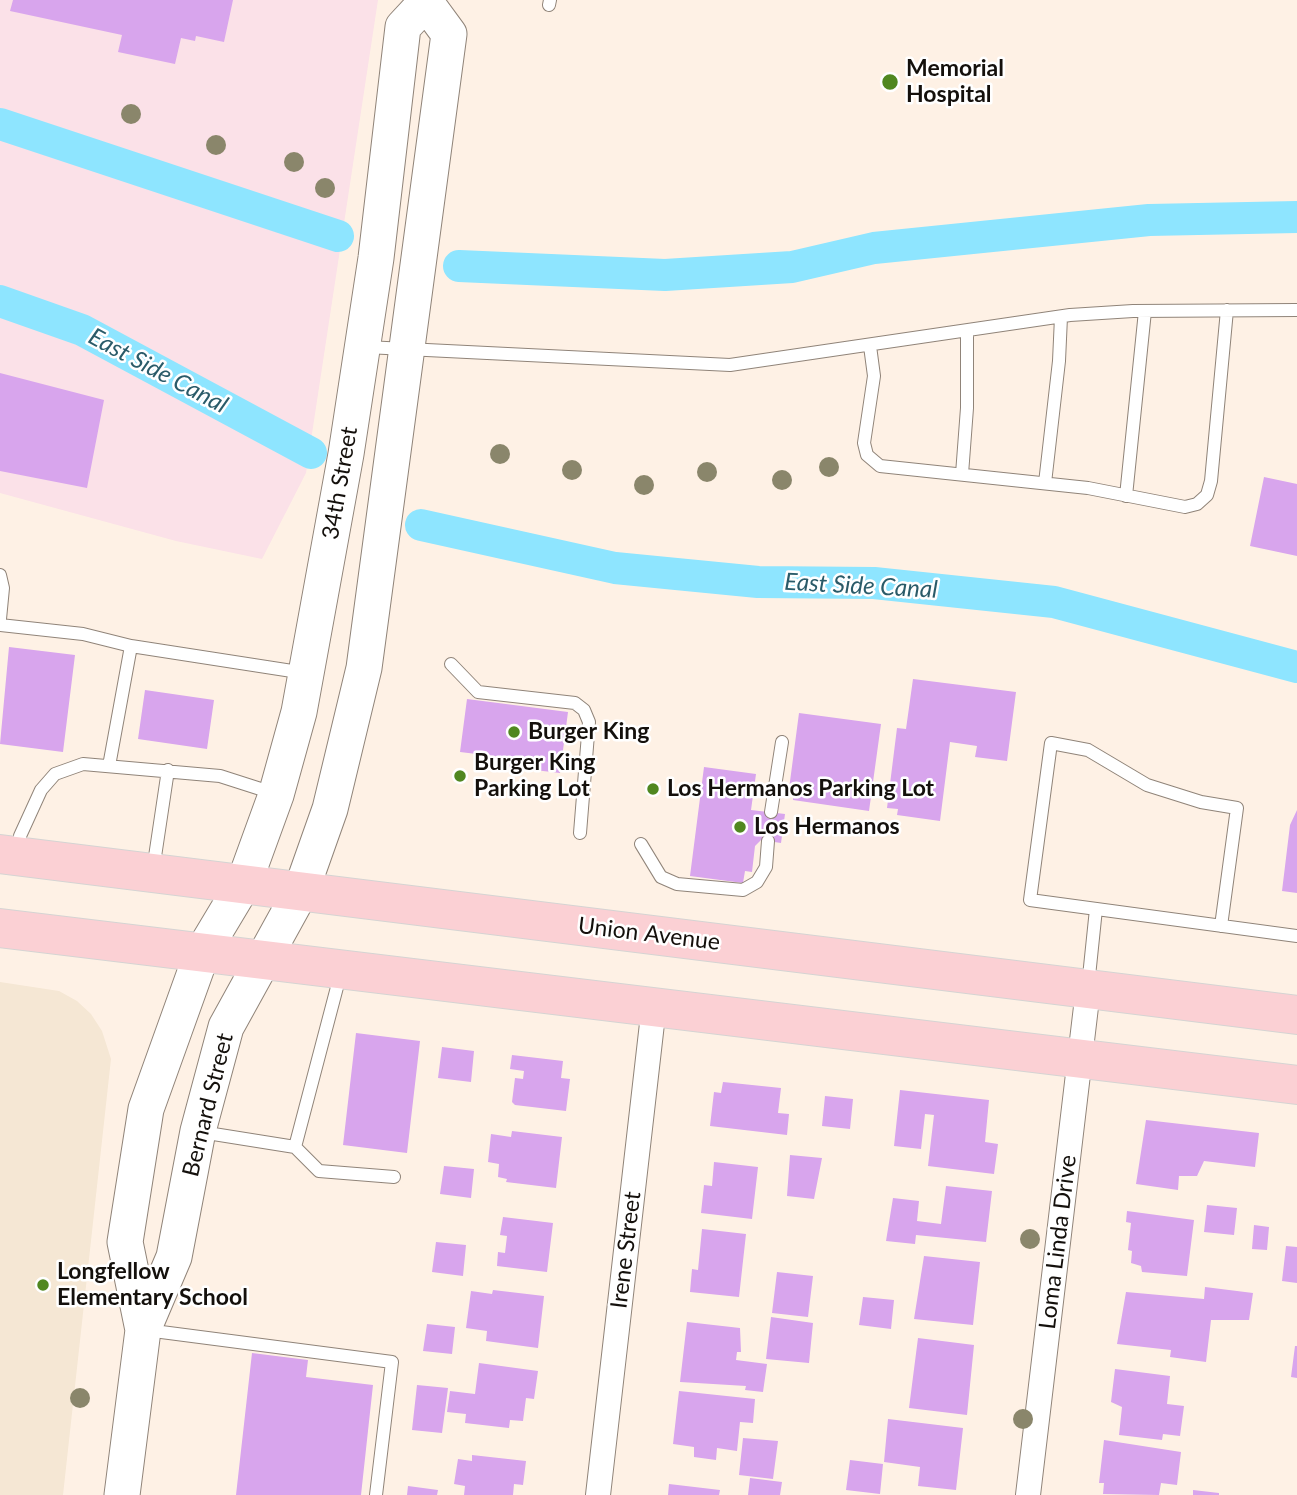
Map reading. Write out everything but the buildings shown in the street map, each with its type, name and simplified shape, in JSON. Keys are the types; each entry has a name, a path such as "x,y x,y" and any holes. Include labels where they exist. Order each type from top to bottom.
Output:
{"main road":[{"name":"Union Avenue","path":"9,855 1297,1015"},
{"path":"0,928 1297,1085"}],"street":[{"name":"34th Street","path":"202,953 243,883 276,795 299,712 346,454 403,27 427,2 449,34 364,667 330,809 301,891"},
{"name":"Bernard Street","path":"122,1495 143,1330 174,1257 198,1131 226,1027 301,891"},
{"name":"Bernard Street","path":"143,1330 125,1242 144,1122 202,953"},
{"name":"Loma Linda Drive","path":"1028,1495 1088,990"},
{"name":"Irene Street","path":"598,1495 654,1006"}],"lane":[{"path":"870,346 874,376 864,443 867,455 880,466 1045,483 1185,507 1197,504 1207,495 1217,425 1227,310"},
{"path":"362,347 730,365 1061,317 1145,311 1297,310"},
{"path":"1126,496 1145,311"},
{"path":"1045,483 1059,361 1061,317"},
{"path":"962,474 967,408 967,332"},
{"path":"0,575 3,588 0,619"},
{"path":"0,625 83,634 131,646 305,673"},
{"path":"109,766 131,646"},
{"path":"451,664 478,692 575,704 584,710 589,722 580,833"},
{"path":"771,812 782,742"},
{"path":"1221,926 1237,808 1201,802 1147,785 1088,750 1051,743 1030,900 1221,926 1297,936"},
{"path":"9,855 41,790 55,774 83,764 220,776 276,795"},
{"path":"153,872 168,770"},
{"path":"641,844 661,877 677,884 743,890 757,882 766,867 768,841"},
{"path":"1088,990 1096,909"},
{"path":"295,1147 341,970"},
{"path":"198,1131 295,1147 319,1171 394,1177"},
{"path":"143,1330 392,1362 376,1495"}],"shaded area":[{"path":"0,0 378,0 306,473 262,559 176,541 0,493"},
{"name":"Longfellow Elementary School","path":"0,982 59,991 77,1001 91,1014 102,1031 111,1059 63,1495 0,1495"}],"waterway":[{"path":"0,124 338,236"},
{"path":"459,266 665,275 792,267 874,248 1149,220 1297,217"},
{"name":"East Side Canal","path":"0,301 82,330 311,453"},
{"name":"East Side Canal","path":"421,525 615,568 758,582 874,583 1054,602 1297,667"}],"place":[{"name":"Memorial Hospital","path":"890,82"},
{"name":"Burger King","path":"514,732"},
{"name":"Burger King Parking Lot","path":"460,776"},
{"name":"Los Hermanos Parking Lot","path":"653,789"},
{"name":"Los Hermanos","path":"740,827"},
{"name":"Longfellow Elementary School","path":"43,1285"}]}
